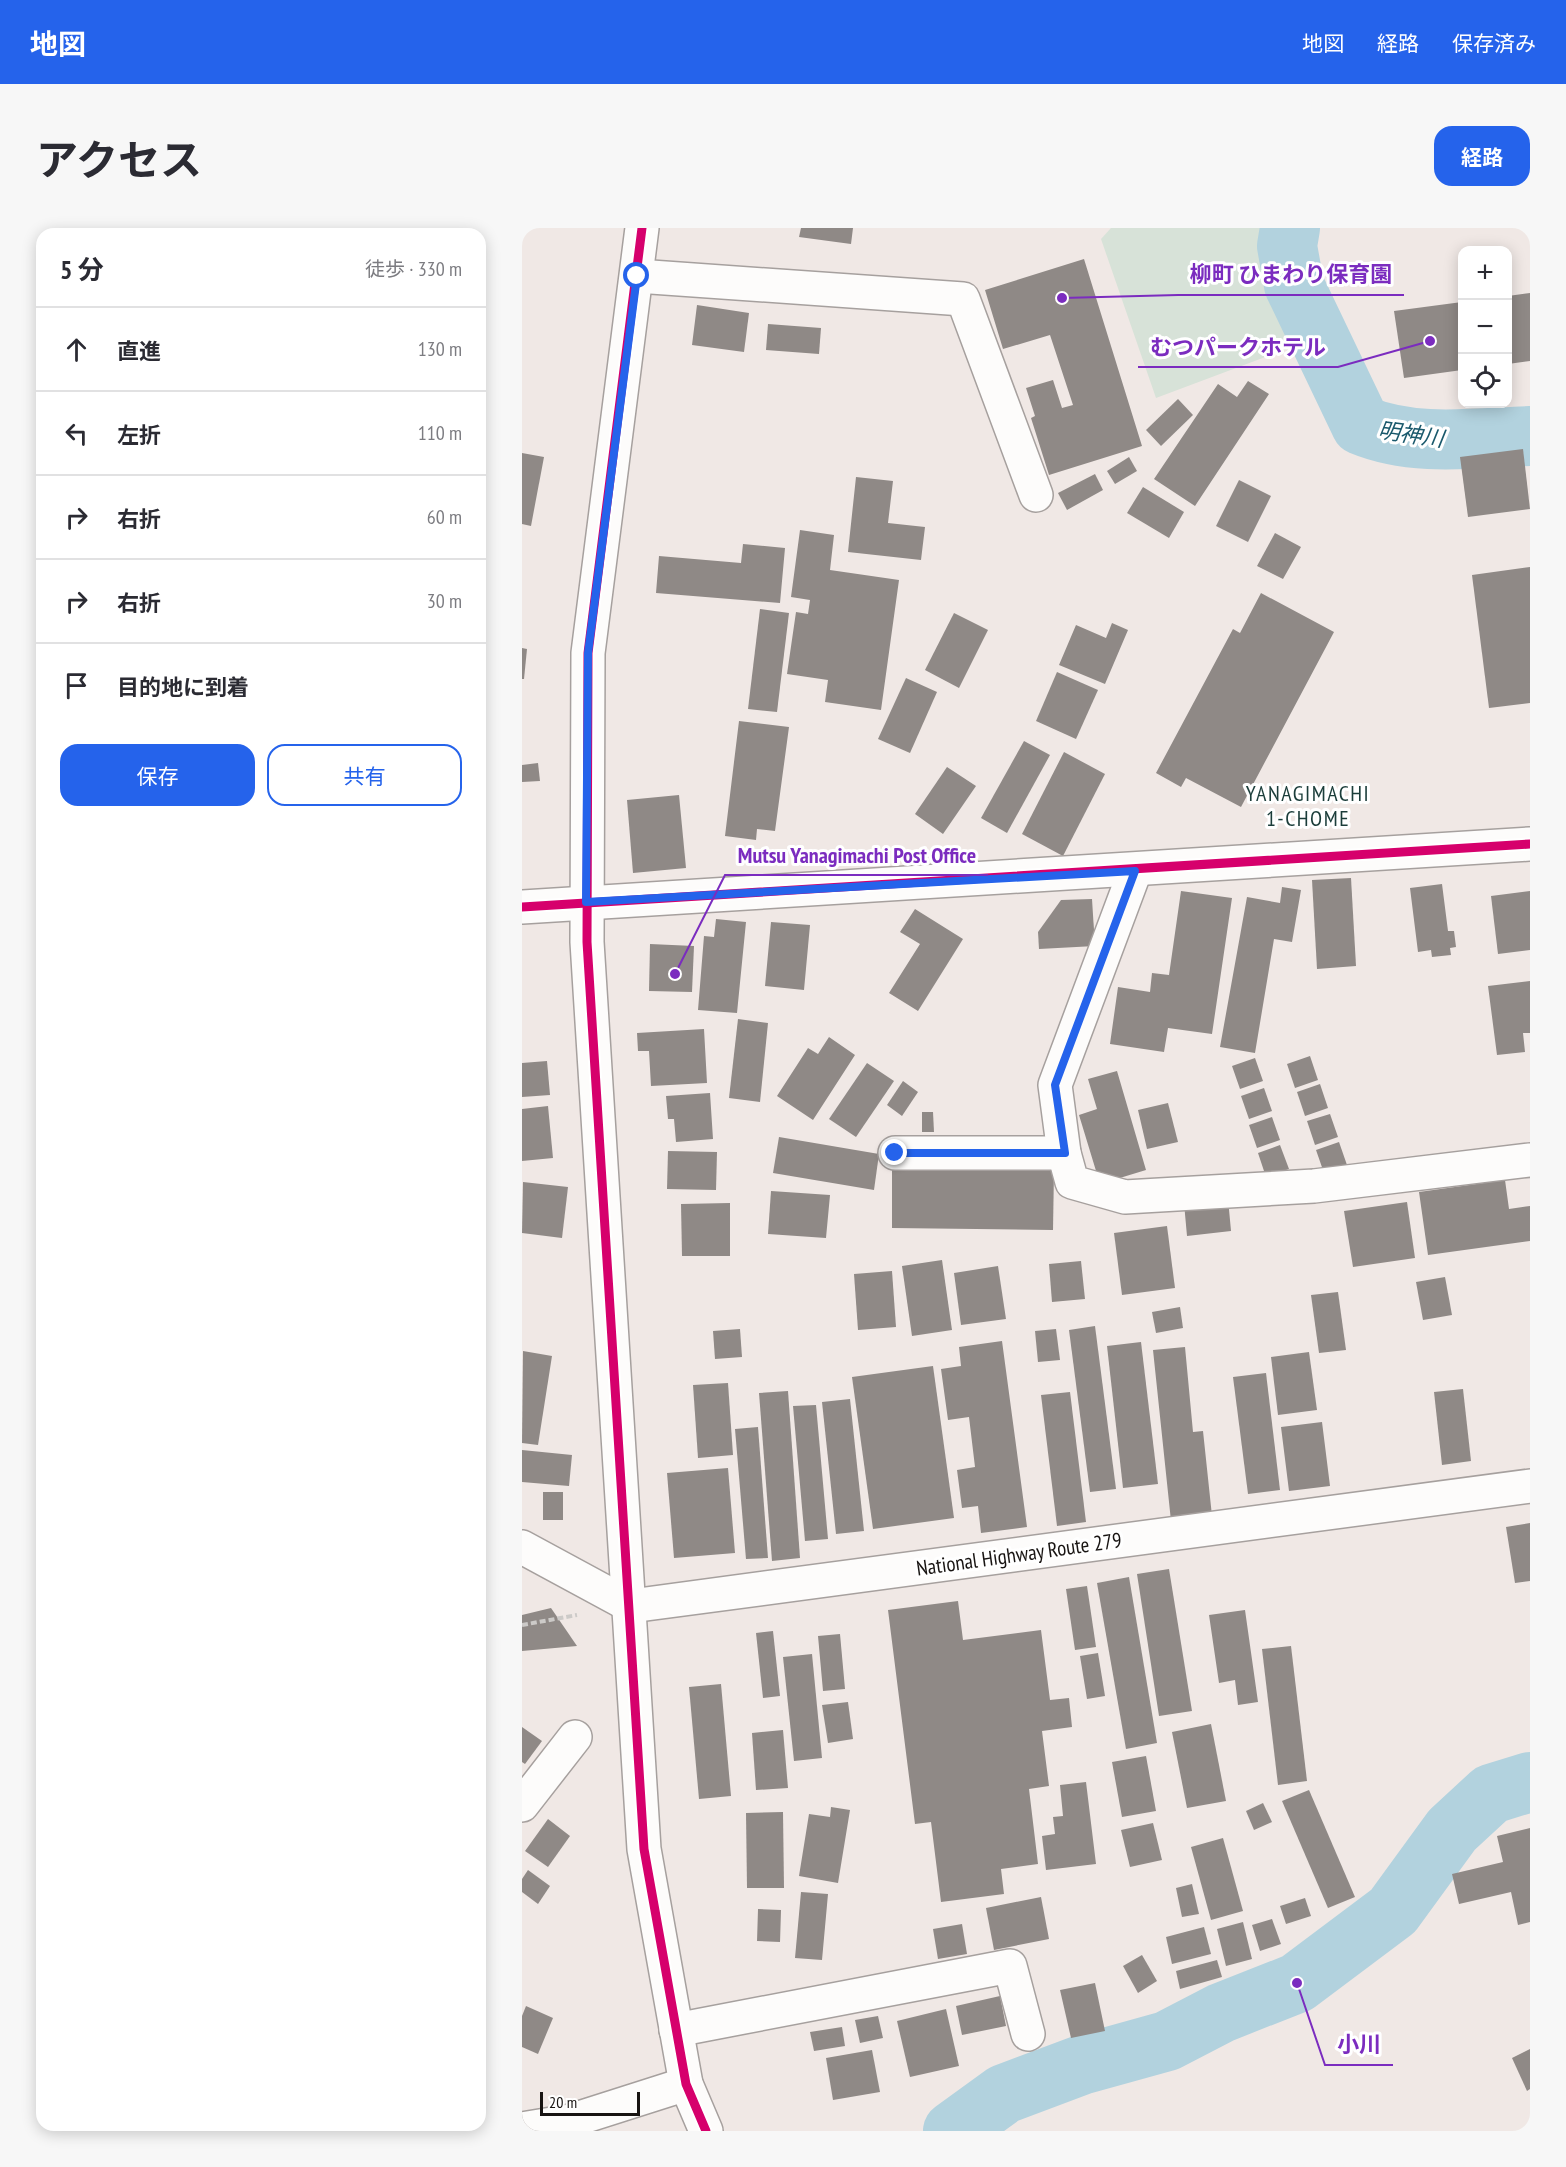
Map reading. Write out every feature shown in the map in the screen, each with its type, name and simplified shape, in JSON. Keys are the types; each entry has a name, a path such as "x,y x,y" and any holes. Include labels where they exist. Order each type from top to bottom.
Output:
{"main road":[{"path":"642,228 588,653 586,902 644,1849 686,2085 706,2131"},
{"path":"637,276 963,299 1036,495"},
{"path":"522,907 1135,871 1530,844"},
{"path":"1135,871 1055,1085 1065,1153 1072,1182 1125,1197 1314,1186 1530,1160"},
{"path":"895,1153 1065,1153"},
{"name":"National Highway Route 279","path":"630,1606 1530,1486"},
{"path":"522,1547 630,1606"},
{"path":"522,1805 575,1737"},
{"path":"676,2030 1010,1966 1028,2034"},
{"path":"522,2129 570,2121 686,2085"}],"shaded area":[{"path":"1111,228 1266,228 1305,342 1156,398 1101,239"}],"building":[{"path":"801,228 853,228 851,244 799,237"},
{"path":"1084,259 1142,446 1049,475 1031,418 1035,416 1026,388 1053,380 1062,408 1073,405 1050,335 1003,349 985,290"},
{"path":"1530,293 1530,361 1512,363 1512,300 1512,295"},
{"path":"1458,303 1458,371 1404,378 1394,311"},
{"path":"697,305 749,313 744,352 692,345"},
{"path":"768,324 821,328 819,354 766,350"},
{"path":"1248,381 1269,394 1195,506 1154,479 1218,384 1237,397"},
{"path":"1178,399 1193,415 1161,446 1146,430"},
{"path":"1523,449 1530,509 1468,517 1460,457"},
{"path":"522,453 544,457 531,526 522,524"},
{"path":"1129,457 1137,471 1115,484 1107,471"},
{"path":"1095,474 1103,490 1067,510 1058,493"},
{"path":"856,477 893,481 888,523 925,527 921,560 848,552"},
{"path":"1239,480 1271,496 1248,542 1216,526"},
{"path":"1143,487 1184,512 1169,538 1127,513"},
{"path":"800,530 834,535 830,570 899,580 881,710 825,702 828,680 787,674 796,612 808,614 810,600 791,597"},
{"path":"1275,533 1301,547 1283,579 1257,566"},
{"path":"743,544 785,548 780,603 656,593 659,556 741,563"},
{"path":"1530,567 1530,703 1489,708 1472,575"},
{"path":"1261,593 1334,632 1241,807 1186,778 1181,787 1156,773 1233,629 1240,633"},
{"path":"760,609 789,613 777,712 748,709"},
{"path":"954,613 988,630 959,688 925,670"},
{"path":"1112,623 1128,630 1105,684 1059,665 1076,625 1106,638"},
{"path":"522,648 527,649 524,679 522,679"},
{"path":"1057,672 1098,690 1076,739 1036,721"},
{"path":"906,678 937,692 910,753 878,739"},
{"path":"739,721 789,727 775,831 757,829 756,840 725,836"},
{"path":"1024,741 1050,755 1007,833 981,818"},
{"path":"1064,752 1105,774 1063,856 1022,834"},
{"path":"538,763 540,781 522,782 522,765"},
{"path":"947,767 976,786 943,834 915,814"},
{"path":"679,795 686,868 633,873 627,800"},
{"path":"1351,878 1356,966 1317,969 1312,880"},
{"path":"1442,884 1448,931 1454,931 1456,947 1450,948 1451,955 1432,957 1431,950 1418,952 1410,888"},
{"path":"1282,887 1301,890 1292,942 1274,939 1255,1053 1220,1047 1247,897 1280,903"},
{"path":"1181,891 1232,898 1212,1034 1168,1028 1164,1052 1110,1044 1118,987 1150,992 1152,973 1169,975"},
{"path":"1530,891 1530,950 1498,954 1491,896"},
{"path":"1092,899 1095,946 1039,949 1038,932 1061,900"},
{"path":"915,909 963,939 918,1011 889,993 920,944 900,932"},
{"path":"716,919 746,922 737,1013 698,1010 704,936 714,937"},
{"path":"771,922 810,925 804,990 765,986"},
{"path":"650,944 694,946 692,992 649,991"},
{"path":"1530,981 1530,1033 1523,1033 1525,1052 1497,1055 1488,986"},
{"path":"738,1019 768,1023 760,1102 729,1098"},
{"path":"704,1029 707,1083 651,1086 649,1051 638,1051 637,1033"},
{"path":"829,1037 855,1055 813,1120 777,1096 808,1048 818,1054"},
{"path":"1310,1056 1318,1080 1295,1088 1287,1064"},
{"path":"1255,1058 1263,1081 1240,1089 1232,1066"},
{"path":"547,1061 550,1095 522,1097 522,1063"},
{"path":"867,1063 894,1081 856,1137 829,1119"},
{"path":"1117,1071 1146,1170 1100,1184 1079,1115 1097,1109 1088,1079"},
{"path":"903,1081 918,1092 902,1116 887,1105"},
{"path":"1320,1084 1328,1108 1305,1116 1297,1092"},
{"path":"1264,1088 1272,1111 1249,1119 1241,1096"},
{"path":"710,1093 713,1139 676,1142 674,1119 668,1119 666,1096"},
{"path":"1168,1103 1178,1142 1147,1149 1138,1110"},
{"path":"548,1106 553,1158 522,1161 522,1109"},
{"path":"922,1112 933,1112 934,1132 922,1132"},
{"path":"1330,1114 1338,1137 1315,1145 1307,1121"},
{"path":"1272,1117 1280,1140 1257,1148 1249,1125"},
{"path":"779,1137 879,1154 874,1190 773,1173"},
{"path":"1339,1142 1347,1165 1324,1173 1316,1150"},
{"path":"1280,1145 1289,1169 1266,1177 1258,1153"},
{"path":"668,1151 717,1152 716,1190 667,1189"},
{"path":"892,1167 1054,1170 1053,1230 892,1228"},
{"path":"1505,1180 1509,1209 1530,1206 1530,1241 1428,1255 1419,1192"},
{"path":"523,1182 568,1187 562,1238 522,1233"},
{"path":"771,1191 830,1195 826,1238 768,1234"},
{"path":"1228,1199 1231,1231 1187,1236 1184,1203"},
{"path":"1407,1202 1415,1258 1353,1267 1344,1211"},
{"path":"730,1203 730,1256 682,1256 681,1204"},
{"path":"1167,1226 1175,1288 1122,1295 1114,1233"},
{"path":"942,1260 952,1330 912,1336 902,1266"},
{"path":"1081,1261 1085,1299 1052,1302 1049,1264"},
{"path":"998,1266 1006,1319 961,1325 954,1273"},
{"path":"892,1271 896,1327 858,1330 854,1274"},
{"path":"1445,1277 1452,1315 1423,1320 1416,1282"},
{"path":"1338,1292 1346,1350 1319,1353 1311,1295"},
{"path":"1180,1307 1183,1328 1156,1333 1152,1312"},
{"path":"1095,1326 1116,1489 1090,1492 1069,1330"},
{"path":"740,1329 742,1357 715,1359 713,1331"},
{"path":"1056,1329 1060,1360 1038,1362 1035,1331"},
{"path":"1002,1341 1027,1527 981,1533 978,1506 962,1508 957,1470 975,1467 969,1417 948,1420 941,1369 961,1366 959,1347"},
{"path":"1141,1342 1158,1484 1123,1488 1107,1346"},
{"path":"1185,1347 1193,1432 1203,1431 1212,1516 1171,1521 1153,1350"},
{"path":"523,1351 552,1356 538,1445 522,1443"},
{"path":"1309,1352 1317,1410 1278,1415 1271,1357"},
{"path":"933,1366 954,1518 873,1529 852,1377"},
{"path":"1266,1373 1280,1490 1248,1494 1233,1377"},
{"path":"728,1383 733,1455 698,1458 693,1385"},
{"path":"1463,1389 1471,1461 1442,1465 1434,1392"},
{"path":"788,1391 800,1558 772,1561 759,1393"},
{"path":"1070,1392 1086,1522 1057,1526 1041,1395"},
{"path":"850,1399 864,1531 836,1534 822,1402"},
{"path":"816,1405 828,1539 805,1541 793,1406"},
{"path":"1322,1422 1330,1486 1289,1491 1281,1427"},
{"path":"758,1427 768,1558 746,1559 735,1429"},
{"path":"522,1450 572,1455 569,1486 522,1482"},
{"path":"728,1468 735,1553 674,1558 667,1473"},
{"path":"543,1492 563,1492 563,1520 543,1520"},
{"path":"1530,1523 1530,1581 1515,1583 1506,1527"},
{"path":"1169,1569 1192,1711 1159,1716 1137,1574"},
{"path":"1129,1577 1157,1743 1126,1749 1097,1583"},
{"path":"1087,1586 1096,1647 1075,1650 1066,1589"},
{"path":"958,1601 963,1640 1041,1630 1050,1700 1069,1698 1072,1727 1042,1731 1049,1786 1029,1789 1038,1864 1001,1869 1004,1894 941,1902 931,1822 915,1824 888,1610"},
{"path":"551,1608 577,1646 522,1651 522,1615"},
{"path":"1245,1610 1258,1702 1238,1705 1235,1680 1219,1683 1209,1615"},
{"path":"773,1631 780,1696 763,1698 756,1633"},
{"path":"840,1634 845,1689 823,1691 818,1636"},
{"path":"1291,1646 1307,1781 1278,1785 1262,1649"},
{"path":"1098,1653 1105,1696 1087,1699 1080,1656"},
{"path":"812,1654 822,1758 794,1761 783,1657"},
{"path":"721,1684 731,1796 699,1799 689,1687"},
{"path":"848,1702 853,1739 828,1743 822,1705"},
{"path":"1211,1724 1226,1801 1187,1808 1172,1732"},
{"path":"522,1727 542,1741 525,1764 522,1762"},
{"path":"783,1730 788,1788 756,1790 752,1733"},
{"path":"1146,1756 1156,1811 1122,1817 1112,1762"},
{"path":"1086,1782 1096,1864 1046,1870 1042,1836 1055,1834 1053,1817 1063,1816 1060,1785"},
{"path":"1309,1790 1355,1897 1328,1908 1282,1801"},
{"path":"1263,1803 1272,1822 1254,1830 1246,1811"},
{"path":"831,1807 850,1810 838,1883 799,1876 809,1814 830,1817"},
{"path":"783,1812 784,1888 747,1888 746,1813"},
{"path":"548,1819 570,1836 548,1867 525,1851"},
{"path":"1153,1823 1162,1860 1130,1867 1121,1830"},
{"path":"1530,1828 1530,1922 1518,1925 1511,1892 1459,1904 1452,1874 1503,1862 1497,1836"},
{"path":"1223,1838 1243,1911 1211,1920 1191,1847"},
{"path":"528,1870 550,1886 538,1904 522,1892 522,1879"},
{"path":"1192,1884 1199,1914 1182,1917 1176,1888"},
{"path":"801,1892 828,1894 822,1960 795,1958"},
{"path":"1041,1897 1049,1939 994,1950 986,1908"},
{"path":"1305,1898 1311,1916 1286,1924 1280,1906"},
{"path":"758,1909 781,1910 780,1942 757,1941"},
{"path":"1272,1919 1281,1944 1260,1951 1252,1925"},
{"path":"1243,1922 1252,1959 1226,1966 1217,1929"},
{"path":"962,1924 967,1954 938,1959 933,1929"},
{"path":"1204,1927 1211,1954 1172,1964 1166,1937"},
{"path":"1142,1955 1157,1981 1138,1993 1123,1966"},
{"path":"1217,1960 1222,1977 1180,1989 1176,1971"},
{"path":"1095,1983 1105,2031 1071,2038 1060,1990"},
{"path":"1000,1996 1006,2026 962,2035 956,2006"},
{"path":"526,2006 553,2018 538,2054 522,2047 522,2016"},
{"path":"946,2009 959,2066 910,2077 897,2021"},
{"path":"878,2016 883,2038 860,2043 855,2020"},
{"path":"842,2027 845,2046 814,2051 810,2032"},
{"path":"1530,2049 1530,2089 1527,2091 1512,2058"},
{"path":"872,2050 880,2092 833,2100 826,2058"}],"waterway":[{"name":"明神川","path":"1290,228 1287,246 1294,285 1361,425 1381,432 1423,439 1530,436"},
{"path":"953,2131 1004,2094 1084,2064 1167,2041 1221,2013 1297,1983 1393,1911 1452,1830 1491,1794 1530,1782"}],"cycle path":[{"path":"642,228 588,653 587,942 644,1849 686,2084 706,2131"},
{"path":"522,907 1530,844"}],"place":[{"name":"柳町 ひまわり保育園","path":"1062,298"},
{"name":"むつパークホテル","path":"1430,341"},
{"name":"Mutsu Yanagimachi Post Office","path":"675,974"},
{"name":"小川","path":"1297,1983"}],"district":[{"name":"YANAGIMACHI 1-CHOME","path":"1308,806"}],"route":[{"path":"637,276 588,653 586,902 1135,871 1055,1085 1065,1153 895,1153"}]}
